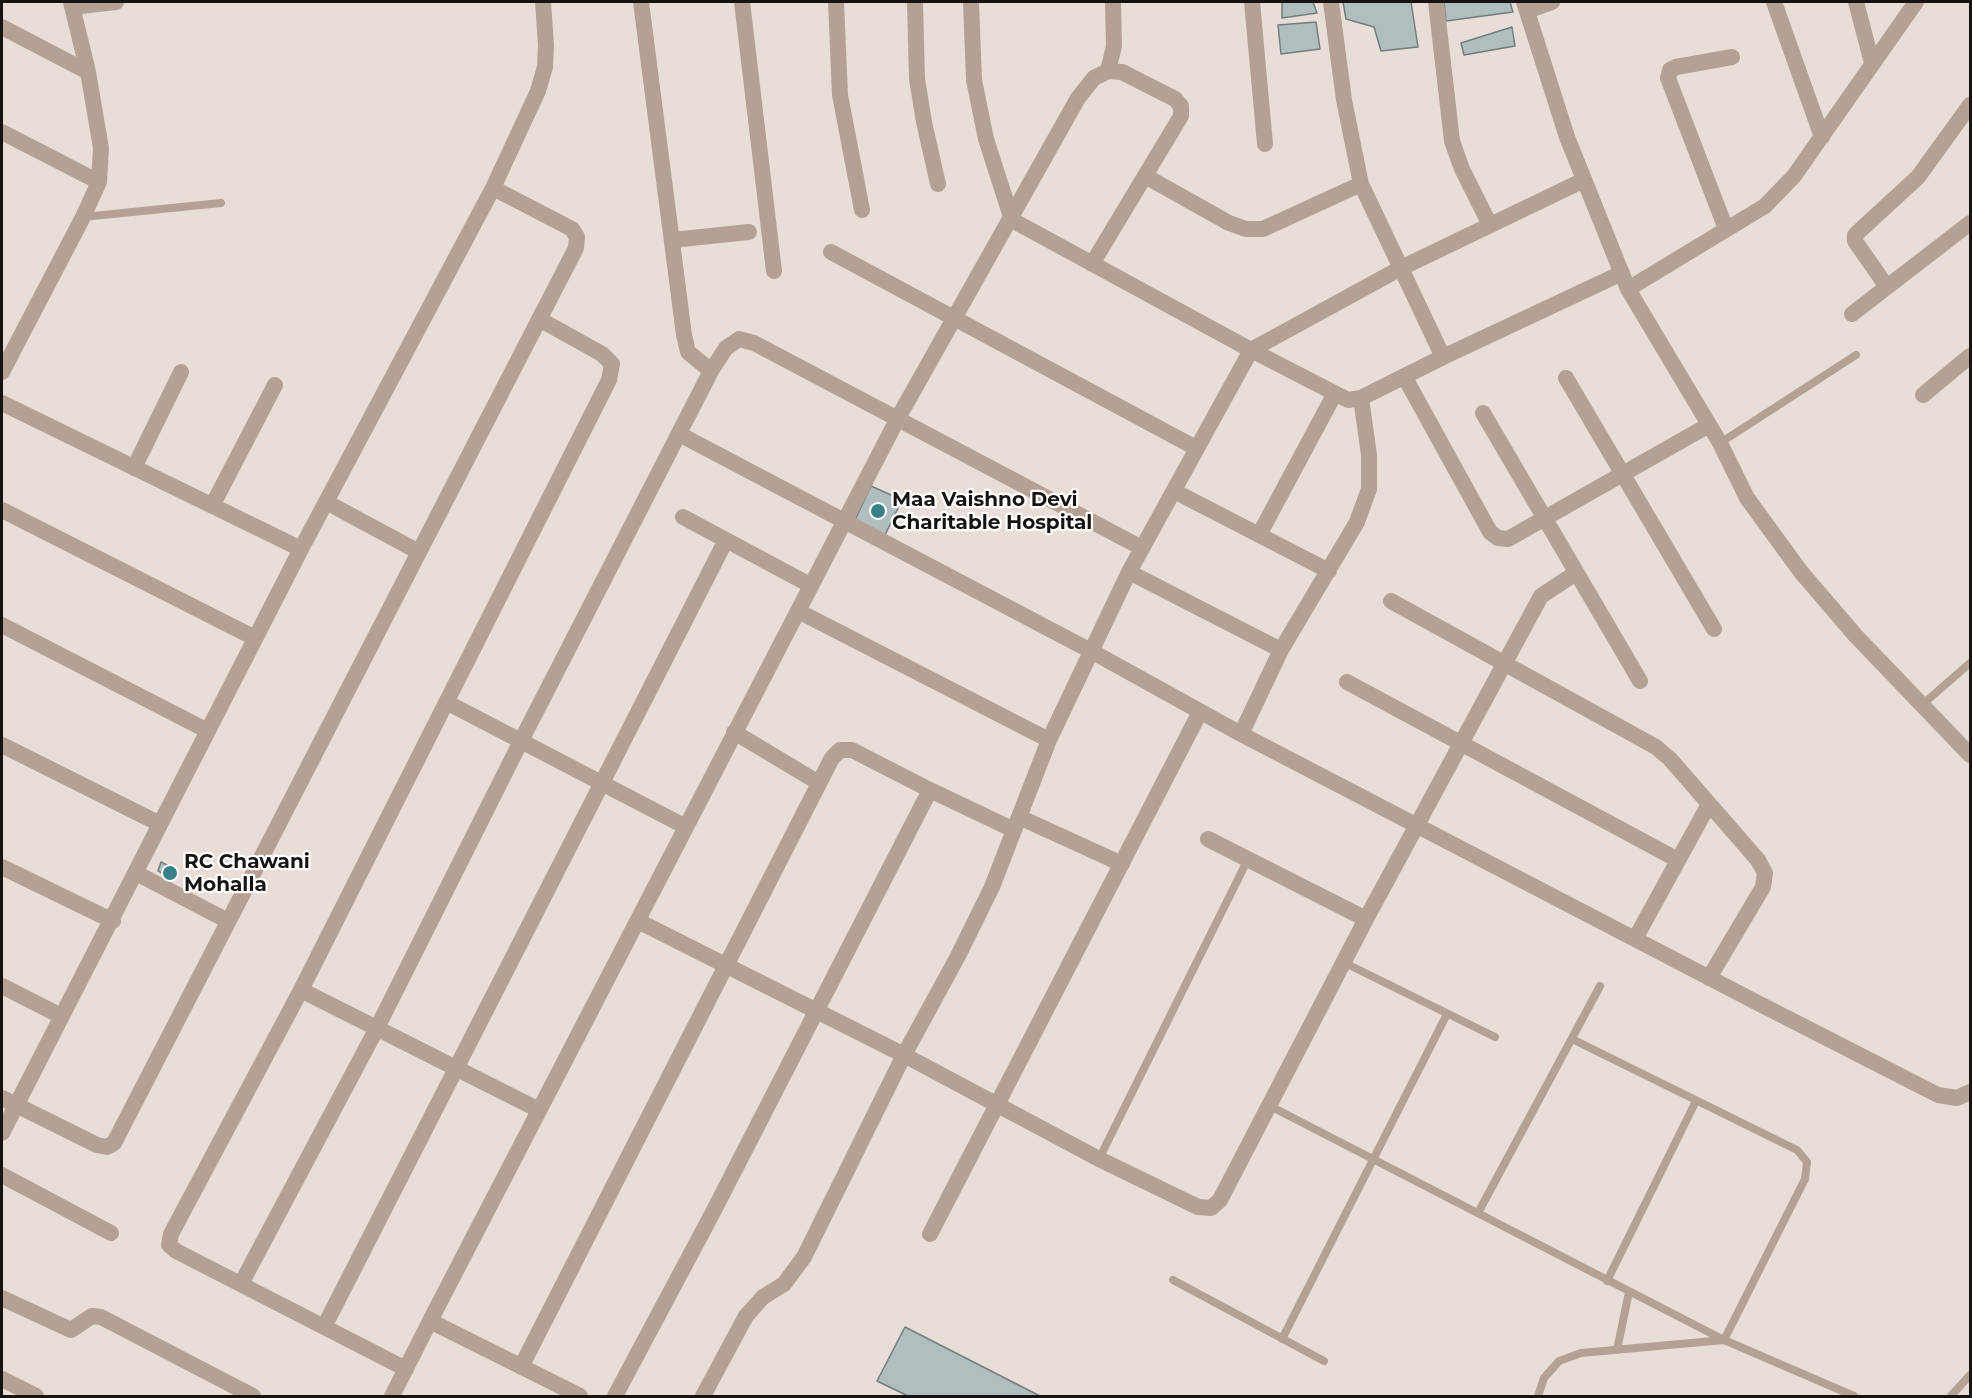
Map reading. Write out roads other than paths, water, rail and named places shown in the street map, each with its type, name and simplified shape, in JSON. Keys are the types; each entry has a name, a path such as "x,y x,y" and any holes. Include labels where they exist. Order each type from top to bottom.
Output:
{"street":[{"path":"2,372 8,342 83,217 99,182 101,148 88,72 71,4 116,2"},
{"path":"2,1133 8,1101 61,1016 112,921 301,549 493,188 538,91 545,67 543,2"},
{"path":"641,2 688,352 711,371"},
{"path":"742,2 774,271"},
{"path":"836,2 840,95 862,210"},
{"path":"915,2 917,79 938,184"},
{"path":"971,2 974,80 986,139 1012,220 1334,395 1348,400 1361,398 1443,357 1625,281 1726,229 1765,206 1794,176 1916,2"},
{"path":"1108,71 1114,46 1113,2"},
{"path":"1252,2 1266,144"},
{"path":"1331,2 1344,100 1361,184 1443,357"},
{"path":"1436,2 1452,141 1462,169 1490,225"},
{"path":"1552,2 1526,6 1567,137 1625,281 1720,443 1747,498 1801,572 1855,635 1971,755"},
{"path":"1774,2 1822,137"},
{"path":"1856,2 1872,63"},
{"path":"2,27 88,72"},
{"path":"1726,229 1668,78 1670,70 1676,67 1732,57"},
{"path":"392,1396 810,585 952,319 1012,220 1078,99 1094,78 1108,71 1122,72 1175,99 1181,106 1181,116 1092,264"},
{"path":"1887,287 1855,241 1855,235 1918,177 1971,105"},
{"path":"2,132 99,182"},
{"path":"1145,176 1229,223 1246,229 1263,229 1361,184"},
{"path":"703,1396 746,1316 763,1297 784,1284 804,1257 904,1055 987,897 1049,740 1091,651 1142,548 1251,350 1401,268 1584,180"},
{"path":"8,1101 97,1145 107,1148 114,1143 576,248 577,237 572,229 493,188"},
{"path":"1852,314 1971,222"},
{"path":"672,240 749,231"},
{"path":"831,252 1196,448"},
{"path":"406,1369 176,1251 169,1245 171,1234 301,990 609,380 612,364 602,354 539,319"},
{"path":"241,1284 378,1028 522,739 711,371 726,348 739,339 754,343 1142,548"},
{"path":"1923,395 1971,356"},
{"path":"134,468 181,372"},
{"path":"1404,376 1490,532 1498,538 1508,539 1623,476 1709,425"},
{"path":"1566,378 1714,629"},
{"path":"212,506 275,385"},
{"path":"1259,535 1334,395"},
{"path":"1241,734 1281,650 1357,522 1369,489 1369,455 1361,398"},
{"path":"2,403 301,549"},
{"path":"1483,413 1640,681"},
{"path":"679,434 1091,651 1241,734 1938,1095 1957,1098 1971,1092"},
{"path":"1174,491 1329,571"},
{"path":"326,502 418,552"},
{"path":"2,510 255,638"},
{"path":"683,517 810,585"},
{"path":"324,1327 726,540"},
{"path":"1130,572 1281,650"},
{"path":"638,921 904,1055 1099,1159 1198,1207 1211,1208 1220,1200 1365,919 1541,596 1576,573"},
{"path":"1390,601 1506,662 1656,747 1758,860 1765,873 1763,887 1709,978"},
{"path":"798,611 1049,740"},
{"path":"2,625 208,731"},
{"path":"1347,682 1678,860"},
{"path":"447,703 522,739 686,827"},
{"path":"930,1234 1200,712"},
{"path":"734,732 819,783"},
{"path":"2,745 160,824"},
{"path":"521,1367 819,783 832,758 840,750 852,750 930,790 1122,864"},
{"path":"615,1396 711,1216 930,790"},
{"path":"1635,939 1709,804"},
{"path":"1208,839 1365,919"},
{"path":"2,867 112,921"},
{"path":"136,873 228,921"},
{"path":"2,986 61,1016"},
{"path":"301,990 539,1110"},
{"path":"2,1175 111,1233"},
{"path":"2,1298 71,1330 92,1316 101,1317 253,1396"},
{"path":"430,1321 580,1396"},
{"path":"2,1379 36,1396"}],"lane":[{"path":"83,217 220,203"},
{"path":"1720,443 1856,356"},
{"path":"1923,704 1971,663"},
{"path":"1099,1159 1248,859"},
{"path":"1343,962 1496,1037"},
{"path":"1478,1213 1600,986"},
{"path":"1282,1339 1447,1014"},
{"path":"1572,1039 1797,1150 1807,1162 1805,1179 1724,1340"},
{"path":"1607,1281 1696,1101"},
{"path":"1270,1106 1724,1340 1854,1396"},
{"path":"1173,1280 1324,1361"},
{"path":"1617,1350 1629,1292"},
{"path":"1538,1396 1544,1378 1558,1361 1581,1353 1724,1340"},
{"path":"1951,1396 1971,1375"}],"place":[{"name":"Maa Vaishno Devi Charitable Hospital","path":"878,511"},
{"name":"RC Chawani Mohalla","path":"170,873"}]}
